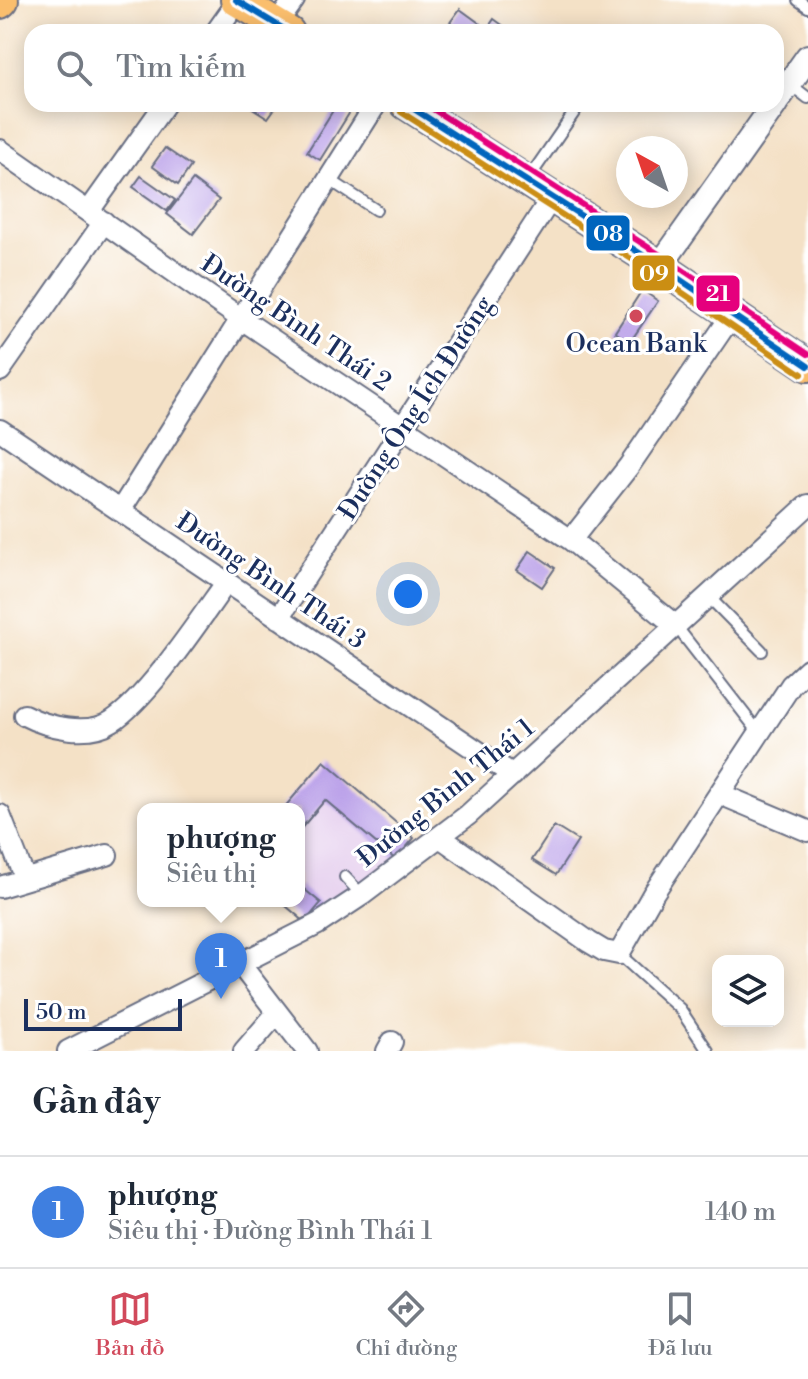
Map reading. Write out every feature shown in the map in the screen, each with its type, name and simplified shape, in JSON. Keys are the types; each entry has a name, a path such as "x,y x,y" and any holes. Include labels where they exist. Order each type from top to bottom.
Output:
{"main road":[{"path":"237,1 275,24"},
{"path":"418,112 660,266 808,366"}],"street":[{"path":"284,24 294,0"},
{"path":"221,24 237,1"},
{"path":"784,97 808,57"},
{"path":"0,371 160,112"},
{"path":"120,511 371,112"},
{"path":"660,266 773,112"},
{"name":"Đường Bình Thái 2","path":"0,150 243,320 571,540 676,626"},
{"name":"Đường Ông Ích Đường","path":"279,618 404,427 539,190"},
{"path":"571,540 638,454 732,315"},
{"name":"Đường Bình Thái 3","path":"0,430 513,775"},
{"name":"Đường Bình Thái 1","path":"68,1051 318,924 362,895 440,837 513,775 808,505"},
{"path":"24,715 43,725 67,728 110,723 169,659 226,583"},
{"path":"440,837 597,947 619,954 653,894 760,734 804,679"},
{"path":"720,794 808,831"},
{"path":"0,815 25,879"},
{"path":"0,887 107,855"},
{"path":"240,964 307,1051"},
{"path":"244,1051 277,1013"}],"lane":[{"path":"798,0 808,7"},
{"path":"539,190 576,112"},
{"path":"330,180 376,210"},
{"path":"709,597 762,651"},
{"path":"676,626 760,734"},
{"path":"345,877 362,895"},
{"path":"619,954 680,1009 708,1051"}],"shaded area":[{"path":"321,759 414,838 398,862 303,927 282,907 305,907 305,803 283,803"}],"building":[{"path":"460,9 481,24 449,24"},
{"path":"259,112 272,112 268,118"},
{"path":"332,112 350,112 320,160 307,152"},
{"path":"165,148 191,166 178,185 152,166"},
{"path":"141,176 175,200 167,211 133,187"},
{"path":"193,180 219,200 193,234 167,214"},
{"name":"Ocean Bank","path":"642,290 658,301 630,342 615,332"},
{"path":"530,551 555,568 542,587 517,570"},
{"path":"324,761 414,838 396,860 325,800 305,824 305,803 288,803"},
{"path":"554,826 578,841 556,875 532,860"},
{"path":"305,890 321,903 305,922 287,907 305,907"}],"transit line":[{"name":"08","path":"236,0 276,24"},
{"name":"09","path":"401,112 655,274 802,374"},
{"name":"08","path":"419,112 660,266 808,366"},
{"name":"21","path":"437,112 808,354"}],"place":[{"name":"Ocean Bank","path":"636,316"},
{"name":"phượng","path":"221,999"}]}
